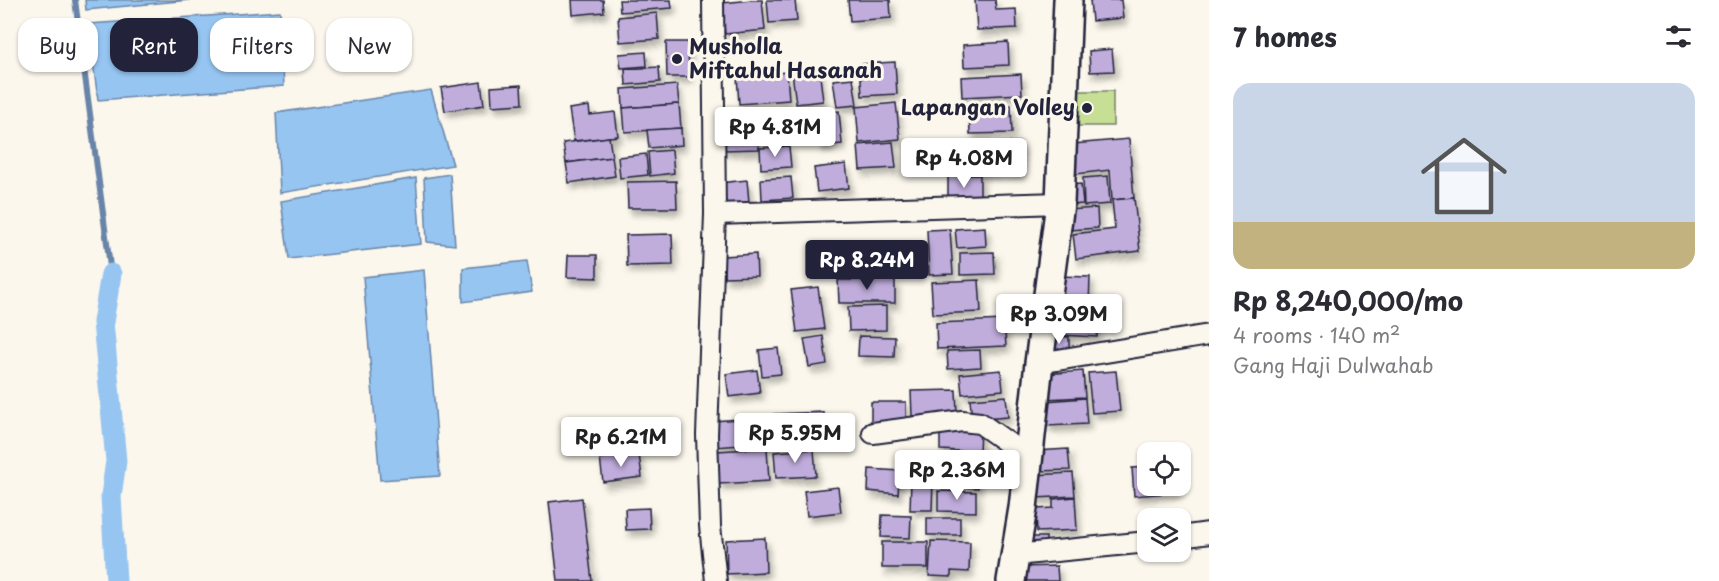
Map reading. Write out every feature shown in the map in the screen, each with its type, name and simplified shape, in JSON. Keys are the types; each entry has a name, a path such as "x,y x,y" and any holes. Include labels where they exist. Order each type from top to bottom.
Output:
{"street":[{"path":"713,0 715,214 707,435 710,526 716,581"},
{"path":"1068,0 1060,203 1029,458 1013,568 1137,544"},
{"path":"715,214 1060,203"},
{"path":"1039,363 1209,335"},
{"path":"873,433 962,421 980,423 1029,458"},
{"path":"1191,535 1209,533"}],"green space":[{"name":"Lapangan Volley","path":"1060,91 1113,91 1113,126 1060,126"}],"water":[{"path":"85,0 190,0 86,10"},
{"path":"280,11 280,18 210,18 210,72 283,72 284,86 98,100 94,72 98,72 98,23 110,23 110,72 198,72 198,18 177,18"},
{"path":"431,90 453,165 280,193 276,113"},
{"path":"450,174 455,245 427,242 424,178"},
{"path":"416,178 421,244 289,259 281,201"},
{"path":"527,261 532,292 463,302 463,268"},
{"path":"424,270 440,476 380,480 363,277"}],"building":[{"path":"572,0 603,0 604,12 573,15"},
{"path":"619,0 671,0 672,8 620,12"},
{"path":"762,0 765,30 725,34 722,3"},
{"path":"767,0 795,0 797,21 769,23"},
{"path":"848,0 890,0 891,18 850,21"},
{"path":"975,0 995,0 996,10 1016,9 1017,28 977,30"},
{"path":"1090,0 1121,0 1123,18 1092,21"},
{"path":"657,13 659,39 620,42 618,17"},
{"name":"Musholla Miftahul Hasanah","path":"666,42 688,42 689,77 667,77"},
{"path":"1008,42 1009,65 964,67 963,45"},
{"path":"1112,49 1114,71 1090,72 1089,51"},
{"path":"646,52 647,66 621,68 619,54"},
{"path":"895,62 897,94 862,96 860,64"},
{"path":"659,67 660,82 626,85 625,69"},
{"path":"819,68 823,101 796,104 792,72"},
{"path":"787,72 789,100 739,104 737,76"},
{"path":"1021,74 1022,94 962,97 961,77"},
{"path":"853,78 857,105 837,107 833,80"},
{"path":"481,82 484,105 445,111 441,88"},
{"path":"521,85 522,104 492,106 491,87"},
{"path":"677,85 679,104 623,108 622,89"},
{"path":"896,103 900,139 859,143 856,107"},
{"path":"679,104 681,128 625,132 623,108"},
{"path":"1011,105 1012,133 970,134 969,106"},
{"path":"589,106 590,115 615,112 618,136 574,141 569,109"},
{"path":"839,111 842,144 820,146 816,113"},
{"path":"758,127 759,149 722,150 721,129"},
{"path":"681,128 682,145 649,148 647,130"},
{"path":"609,137 612,157 566,163 563,143"},
{"path":"1129,139 1134,198 1112,200 1110,170 1076,174 1073,144"},
{"path":"893,142 896,168 860,170 858,145"},
{"path":"1021,142 1022,171 950,172 949,144"},
{"path":"789,146 791,167 761,169 760,148"},
{"path":"672,150 674,173 650,176 648,152"},
{"path":"646,154 648,175 620,178 618,157"},
{"path":"612,157 615,176 569,183 566,163"},
{"path":"846,164 849,188 817,192 814,168"},
{"path":"948,175 980,175 980,204 948,204"},
{"path":"1108,176 1110,204 1084,206 1083,178"},
{"path":"791,177 793,198 762,200 761,179"},
{"path":"747,180 749,202 721,205 719,183"},
{"path":"676,181 677,208 628,208 627,182"},
{"path":"1081,184 1083,204 1069,205 1068,185"},
{"path":"1134,198 1140,251 1076,259 1073,234 1115,229 1112,200"},
{"path":"1097,208 1098,228 1069,230 1068,210"},
{"path":"985,227 986,246 957,248 955,229"},
{"path":"950,229 953,274 929,275 927,230"},
{"path":"672,234 673,265 627,266 626,235"},
{"path":"994,252 995,274 960,275 960,253"},
{"path":"756,254 757,276 724,277 723,256"},
{"path":"568,255 597,255 597,278 567,277"},
{"path":"1057,276 1090,277 1089,305 1056,304"},
{"path":"838,280 895,280 895,303 839,303"},
{"path":"979,280 981,312 933,314 931,282"},
{"path":"818,287 824,329 797,332 791,290"},
{"path":"886,306 886,330 849,331 848,307"},
{"path":"1060,308 1098,309 1097,337 1060,335"},
{"path":"1004,320 1006,346 937,349 936,323"},
{"path":"823,336 827,364 809,367 804,339"},
{"path":"859,336 895,337 894,357 858,356"},
{"path":"1049,336 1069,337 1069,354 1049,353"},
{"path":"778,348 781,374 762,376 759,350"},
{"path":"980,350 981,367 948,369 947,351"},
{"path":"757,370 760,393 729,397 726,374"},
{"path":"1001,370 1003,390 962,394 960,374"},
{"path":"1083,371 1085,397 1045,399 1044,374"},
{"path":"1116,371 1120,411 1092,413 1088,373"},
{"path":"956,390 957,414 912,416 911,391"},
{"path":"1006,396 1008,417 972,420 970,399"},
{"path":"1085,398 1087,424 1047,426 1046,401"},
{"path":"871,402 906,402 906,426 871,426"},
{"path":"823,412 824,439 775,441 774,414"},
{"path":"766,417 768,443 715,447 713,421"},
{"path":"940,426 980,428 979,452 940,450"},
{"path":"767,448 769,481 719,484 717,451"},
{"path":"814,449 816,476 776,478 774,452"},
{"path":"1068,449 1070,470 1037,471 1035,451"},
{"path":"951,453 980,455 978,488 949,486"},
{"path":"639,454 642,477 603,482 600,458"},
{"path":"1132,468 1137,468 1137,496 1134,496"},
{"path":"869,469 900,471 898,494 868,491"},
{"path":"1073,473 1075,496 1035,498 1033,475"},
{"path":"911,480 933,481 932,510 910,510"},
{"path":"838,487 841,512 807,516 804,491"},
{"path":"938,491 976,492 976,512 938,511"},
{"path":"1075,497 1077,530 1037,532 1036,509 1053,508 1053,499"},
{"path":"582,498 592,581 558,581 549,502"},
{"path":"649,508 650,529 626,530 625,509"},
{"path":"882,515 911,516 910,538 881,537"},
{"path":"927,518 960,518 960,535 927,535"},
{"path":"1021,537 1046,537 1046,549 1022,549"},
{"path":"765,538 766,572 727,574 726,540"},
{"path":"931,541 970,542 969,572 951,571 951,577 929,576"},
{"path":"882,542 928,542 928,568 882,568"},
{"path":"1057,566 1058,581 1018,581 1018,567"}],"waterway":[{"path":"75,0 111,274"},
{"path":"111,274 103,322 116,461 111,496 116,581"}],"place":[{"name":"Musholla Miftahul Hasanah","path":"677,59"},
{"name":"Lapangan Volley","path":"1087,108"}]}
